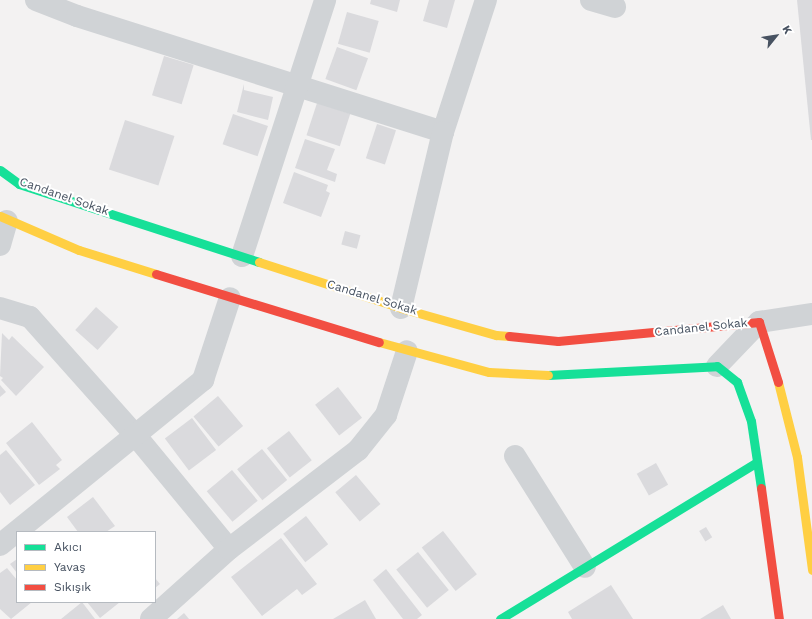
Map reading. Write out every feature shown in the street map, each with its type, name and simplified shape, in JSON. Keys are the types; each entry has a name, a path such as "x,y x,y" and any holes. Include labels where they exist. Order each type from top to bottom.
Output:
{"main road":[{"name":"Candanel Sokak","path":"0,170 19,184 401,308 496,335 558,341 759,322"},
{"path":"4,218 79,250 230,298 407,352 489,372 544,375 717,366 737,382 751,421 779,619"},
{"path":"759,322 790,422 812,570"},
{"path":"500,619 757,462"}],"street":[{"path":"36,0 77,16 444,132"},
{"path":"242,256 325,0"},
{"path":"401,308 444,132 486,0"},
{"path":"591,0 615,7"},
{"path":"0,245 4,218"},
{"path":"17,531 203,380 230,298"},
{"path":"0,308 30,317 136,436 229,549"},
{"name":"Candanel Sokak","path":"717,366 759,322 812,314"},
{"path":"151,619 229,549 358,450 386,415 407,352"},
{"path":"515,456 585,567"},
{"path":"0,545 16,532"}],"building":[{"path":"371,0 400,0 397,12 370,4"},
{"path":"429,0 455,0 447,28 423,21"},
{"path":"797,0 812,0 812,140 811,140"},
{"path":"347,12 379,21 370,53 338,44"},
{"path":"337,47 368,58 356,90 325,79"},
{"path":"164,56 194,65 182,104 152,95"},
{"path":"244,84 244,90 273,97 268,120 237,112"},
{"path":"317,103 350,114 340,146 306,135"},
{"path":"233,114 268,126 258,156 223,144"},
{"path":"125,120 174,136 158,186 109,169"},
{"path":"377,124 396,130 385,164 366,158"},
{"path":"305,139 335,149 327,170 337,174 335,182 295,168"},
{"path":"294,172 328,185 326,191 330,193 321,217 283,203"},
{"path":"345,231 360,235 357,249 341,245"},
{"path":"96,307 118,327 98,350 75,330"},
{"path":"2,333 9,340 12,336 44,367 16,396 1,380 3,378 0,376"},
{"path":"0,385 6,392 0,397"},
{"path":"338,387 362,418 339,436 315,405"},
{"path":"218,396 243,426 219,446 193,417"},
{"path":"192,418 216,450 189,470 165,438"},
{"path":"32,422 62,460 56,465 60,469 39,485 6,443"},
{"path":"289,431 312,460 290,477 267,448"},
{"path":"262,449 287,480 262,500 237,469"},
{"path":"6,450 35,485 10,505 0,492 0,455"},
{"path":"656,463 668,485 649,496 637,474"},
{"path":"232,470 258,501 232,522 207,491"},
{"path":"356,475 380,504 360,521 335,492"},
{"path":"93,497 115,526 108,531 77,531 67,517"},
{"path":"306,516 328,544 305,562 283,534"},
{"path":"706,527 712,537 705,541 699,531"},
{"path":"443,531 477,574 456,591 422,548"},
{"path":"281,538 317,584 302,595 297,589 262,616 231,577"},
{"path":"418,552 449,590 427,608 396,570"},
{"path":"16,560 16,572 10,564"},
{"path":"7,568 16,579 16,603 31,603 11,619 0,609 0,573"},
{"path":"386,569 422,615 417,619 403,619 373,580"},
{"path":"156,579 160,584 156,587"},
{"path":"611,585 633,619 572,619 568,612"},
{"path":"365,600 376,619 333,619"},
{"path":"83,603 95,619 61,619"},
{"path":"88,603 119,603 100,618"},
{"path":"723,605 731,619 700,619"},
{"path":"184,613 189,619 177,619"}],"traffic: fast":[{"path":"0,170 19,184 259,262"},
{"path":"548,375 717,366 737,382 751,421 761,488"},
{"path":"500,619 757,462"}],"traffic: slow":[{"path":"0,216 79,250 156,274"},
{"path":"259,262 401,308 496,335 509,336"},
{"path":"379,342 489,372 548,375"},
{"path":"778,382 797,457 812,570"}],"traffic: jam":[{"path":"156,274 379,342"},
{"path":"509,336 558,341 759,322 778,382"},
{"path":"761,488 779,619"}]}
